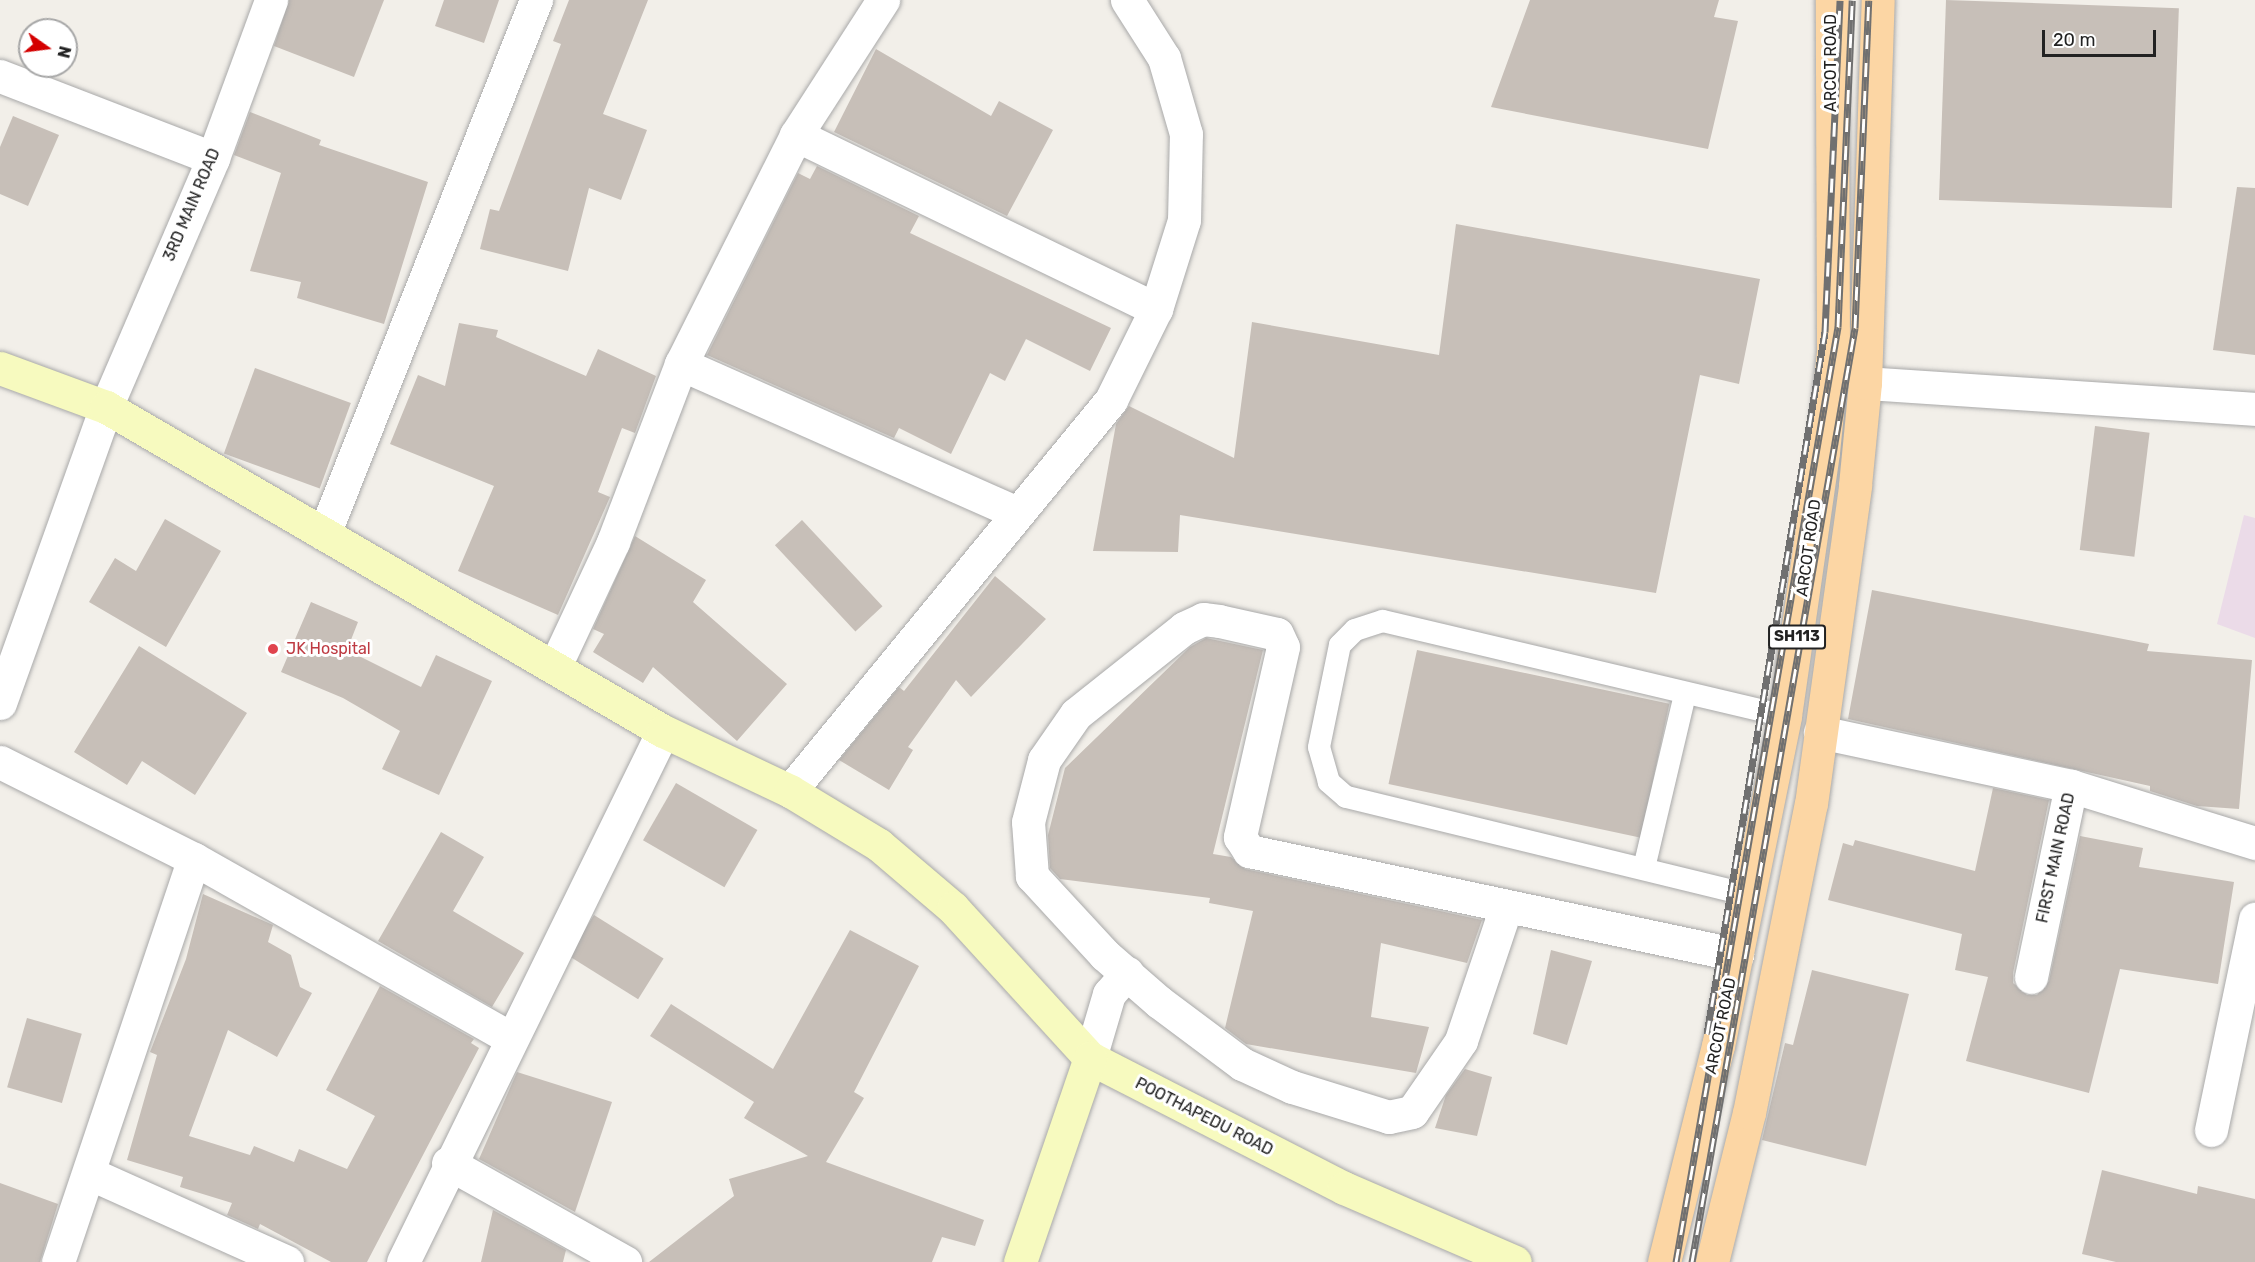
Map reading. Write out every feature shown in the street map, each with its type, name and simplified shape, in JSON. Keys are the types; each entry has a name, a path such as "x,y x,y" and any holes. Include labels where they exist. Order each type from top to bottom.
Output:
{"main road":[{"name":"ARCOT ROAD","path":"1664,1262 1737,955 1785,716 1833,352 1832,0"},
{"name":"SH113","path":"1712,1262 1749,1113 1811,804 1865,383 1878,0"}],"street":[{"name":"3RD MAIN ROAD","path":"0,703 106,407 213,158 271,0"},
{"path":"324,534 536,0"},
{"path":"555,666 613,542 681,364 796,135 883,0"},
{"path":"790,791 1111,399 1156,309 1184,220 1186,134 1164,58 1127,0"},
{"path":"0,76 213,158"},
{"path":"796,135 1156,309"},
{"path":"681,364 1017,513"},
{"path":"0,368 106,407 555,666 663,731 790,791 879,845 952,908 1090,1058"},
{"path":"1865,383 2255,409"},
{"path":"1506,907 1461,1041 1412,1112 1401,1118 1292,1087 1242,1064 1127,974 1032,876 1028,822 1044,760 1068,722 1184,628 1203,619 1282,639 1242,845 1255,854 1737,955"},
{"path":"403,1262 448,1163 663,731"},
{"path":"1820,732 2071,786"},
{"path":"0,762 194,859 510,1038"},
{"name":"FIRST MAIN ROAD","path":"2031,977 2071,786 2255,843"},
{"path":"58,1262 91,1174 194,859"},
{"path":"2211,1130 2255,919"},
{"path":"1020,1262 1090,1058 1109,994 1127,974"},
{"name":"POOTHAPEDU ROAD","path":"1090,1058 1344,1188 1515,1262"},
{"path":"448,1163 625,1262"},
{"path":"91,1174 288,1262"}],"lane":[{"path":"1749,895 1346,797 1329,782 1319,747 1340,645 1355,630 1383,621 1685,695 1785,716"},
{"path":"1644,868 1685,695"}],"shaded area":[{"path":"2244,515 2255,518 2255,638 2217,624"}],"building":[{"path":"289,0 384,0 354,77 274,46"},
{"path":"444,0 499,0 484,43 435,26"},
{"path":"569,0 648,0 603,114 647,130 621,200 589,188 568,271 480,249 490,209 499,211 561,44 553,41"},
{"path":"1530,0 1719,0 1714,17 1738,21 1708,149 1491,107"},
{"path":"1946,0 2179,8 2172,208 1939,200"},
{"path":"876,49 991,116 999,101 1053,130 1007,216 834,132"},
{"path":"250,112 321,140 319,145 428,182 384,324 297,298 301,282 250,271 281,173 234,155"},
{"path":"13,116 59,135 28,206 0,194 0,147"},
{"path":"817,166 919,216 910,233 1111,328 1090,371 1026,339 1005,381 990,373 951,454 899,428 894,438 707,355 798,173 810,179"},
{"path":"2237,187 2255,188 2255,355 2213,350"},
{"path":"1456,224 1760,279 1739,384 1700,375 1656,593 1180,515 1178,552 1093,551 1116,424 1129,406 1234,458 1252,322 1439,355"},
{"path":"459,323 498,330 496,337 586,376 598,349 656,376 635,433 622,428 598,492 610,497 558,615 458,571 494,486 390,444 418,375 445,386"},
{"path":"255,368 351,403 320,488 224,454"},
{"path":"2095,426 2150,433 2134,557 2080,550"},
{"path":"165,519 221,551 166,647 89,602 115,558 136,571"},
{"path":"802,520 882,606 855,632 775,545"},
{"path":"635,536 706,580 693,602 787,684 737,741 653,667 643,683 593,652 604,634 593,629"},
{"path":"995,576 1046,619 971,697 956,680 908,747 913,750 889,790 839,760 899,687 904,691"},
{"path":"1872,590 2149,644 2147,651 2252,660 2239,809 2197,806 2150,791 2150,786 1848,719"},
{"path":"311,602 358,622 347,650 421,687 436,655 492,681 439,795 382,769 400,731 343,698 281,672"},
{"path":"1206,638 1263,650 1213,854 1231,857 1245,869 1482,920 1467,963 1381,943 1371,1017 1429,1027 1416,1073 1246,1044 1225,1028 1253,911 1209,903 1210,898 1060,879 1050,868 1048,835 1065,768 1190,647"},
{"path":"139,646 247,713 195,795 142,761 127,785 74,752"},
{"path":"1417,650 1669,704 1641,838 1389,784"},
{"path":"676,783 757,830 724,887 643,840"},
{"path":"1993,788 2049,800 2013,973 2013,983 2027,995 2037,995 2049,981 2080,836 2143,848 2139,867 2234,882 2218,984 2120,969 2089,1093 1966,1061 1988,977 1955,970 1962,934 1828,900 1843,843 1853,846 1855,840 1975,871"},
{"path":"441,832 484,857 453,911 524,953 492,1007 378,941"},
{"path":"203,894 273,925 268,942 291,955 300,987 312,993 277,1057 228,1030 189,1136 250,1155 254,1146 294,1162 299,1149 347,1169 375,1116 326,1090 380,986 474,1039 471,1043 479,1048 367,1262 331,1262 260,1224 258,1229 227,1215 232,1203 180,1187 183,1177 127,1160 157,1055 150,1052 186,959"},
{"path":"594,915 664,958 638,999 569,956"},
{"path":"850,930 919,966 854,1092 864,1098 826,1162 984,1220 975,1246 942,1237 932,1262 649,1262 734,1196 729,1179 808,1156 744,1118 754,1102 650,1036 671,1004 773,1069"},
{"path":"1551,950 1592,961 1567,1045 1533,1034"},
{"path":"1812,970 1909,994 1866,1166 1762,1140 1785,1043 1793,1045"},
{"path":"27,1018 82,1034 62,1103 7,1087"},
{"path":"1465,1069 1492,1077 1477,1136 1435,1128 1446,1095"},
{"path":"517,1072 612,1102 575,1212 479,1159"},
{"path":"2102,1170 2197,1194 2198,1186 2255,1199 2255,1262 2116,1262 2082,1254"},
{"path":"0,1183 58,1204 40,1262 0,1262"},
{"path":"493,1210 566,1250 563,1262 481,1262"}],"railway":[{"path":"1707,1034 1825,332 1840,0"},
{"path":"1676,1262 1838,327 1852,0"},
{"path":"1692,1262 1855,328 1869,0"}],"place":[{"name":"JK Hospital","path":"273,649"}]}
